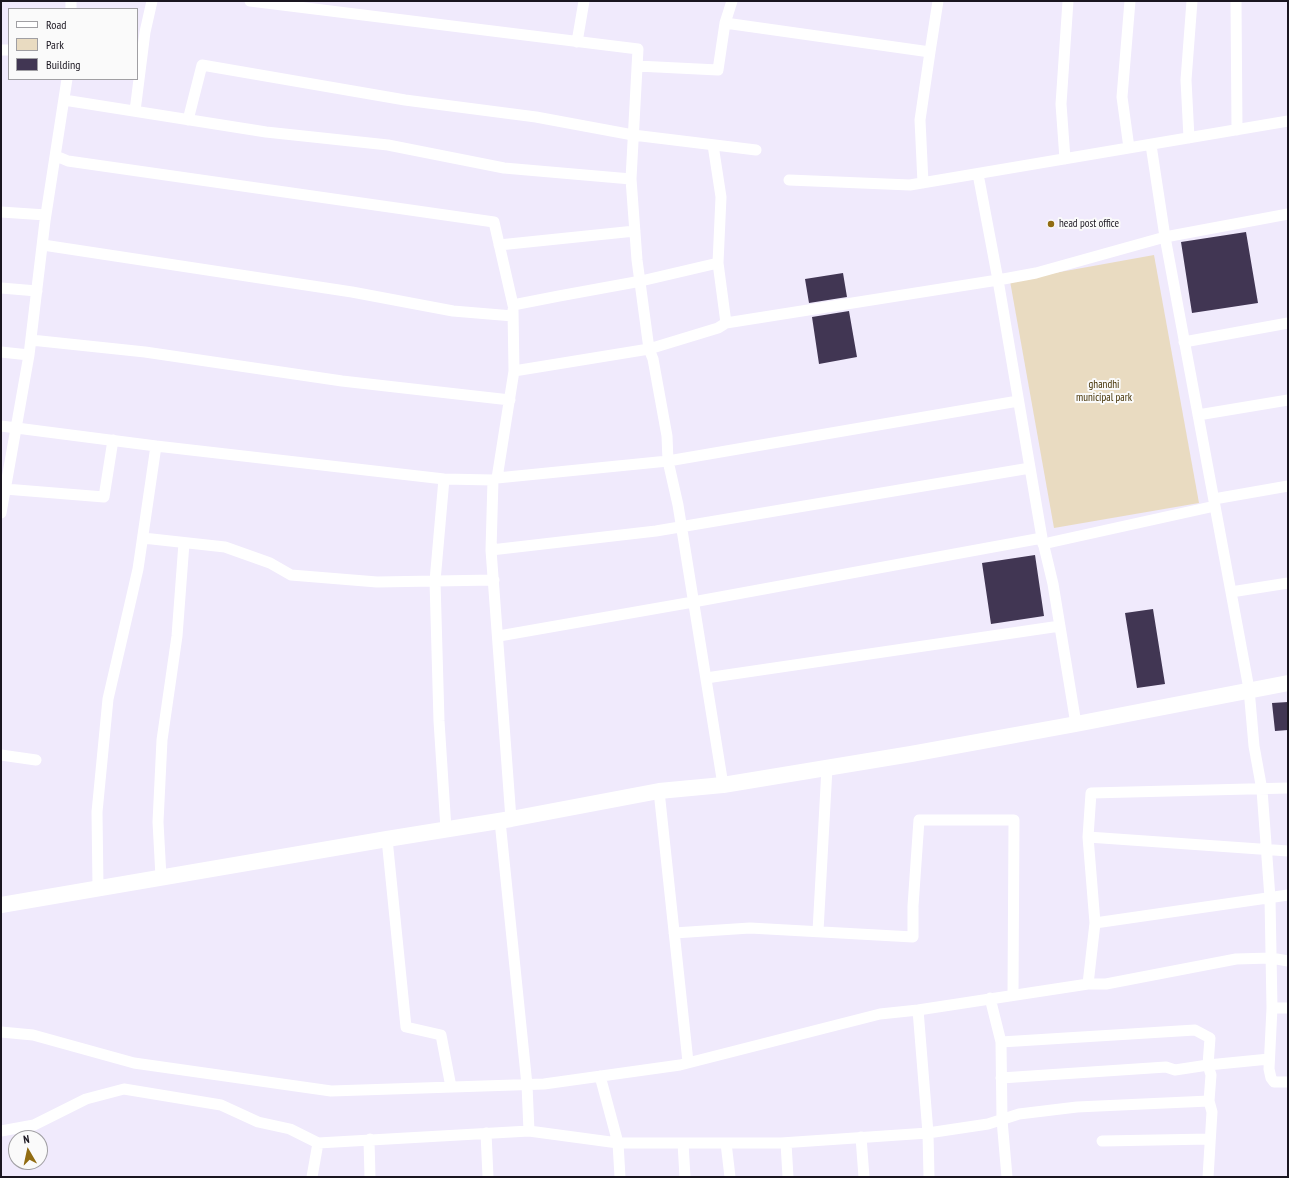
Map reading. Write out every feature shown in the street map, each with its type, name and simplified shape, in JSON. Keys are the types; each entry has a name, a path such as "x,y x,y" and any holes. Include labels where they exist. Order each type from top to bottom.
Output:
{"street":[{"path":"135,111 145,32 152,1"},
{"path":"250,1 638,50 631,179 635,231 649,349 653,359 667,436 668,461 681,526 723,785"},
{"path":"577,42 584,1"},
{"path":"637,66 718,70 725,23 732,1"},
{"path":"922,183 920,120 938,1"},
{"path":"1065,159 1061,104 1068,1"},
{"path":"1130,1 1122,97 1130,148"},
{"path":"1189,138 1186,80 1192,1"},
{"path":"1236,1 1237,130"},
{"path":"725,23 930,52"},
{"path":"188,120 202,64 405,100 536,117 633,135 756,150"},
{"path":"1,510 29,355 46,215 67,80"},
{"path":"64,100 266,132 388,145 504,168 631,179"},
{"path":"789,180 910,185 1288,121"},
{"path":"713,145 721,197 718,262 726,323"},
{"path":"1151,145 1165,237 1249,689 1253,741 1262,790 1270,898 1272,1008 1269,1069 1271,1078 1274,1082 1288,1082"},
{"path":"56,156 68,161 494,222 513,311 514,371 495,479 492,550 499,636 506,820 527,1085 529,1131"},
{"path":"978,174 998,280 1042,541 1053,584 1076,724"},
{"path":"1,212 46,215"},
{"path":"514,371 649,349 718,328 726,323 1036,273 1165,237 1288,214"},
{"path":"500,245 635,231"},
{"path":"43,245 352,292 453,311 513,311 559,296 641,282 718,262"},
{"path":"1,288 37,292"},
{"path":"1184,342 1288,323"},
{"path":"31,340 145,352 342,381 510,400"},
{"path":"1,352 29,355"},
{"path":"1198,415 1288,400"},
{"path":"1,426 156,446 444,479 495,479 668,461 1018,401"},
{"path":"5,489 104,497 113,440"},
{"path":"98,887 97,812 108,699 138,569 156,446"},
{"path":"492,550 656,531 1030,468"},
{"path":"444,479 436,581 439,721 446,829"},
{"path":"499,636 1042,541 1288,486"},
{"path":"143,538 225,547 270,562 291,575 377,582 494,580"},
{"path":"160,877 158,822 162,740 177,636 184,543"},
{"path":"1231,592 1288,583"},
{"path":"706,678 1060,626"},
{"path":"1,905 387,838 506,820 660,791 723,785 827,768 1076,724 1288,682"},
{"path":"1,755 36,760"},
{"path":"818,931 827,768"},
{"path":"1088,984 1095,922 1088,837 1091,793 1262,790 1288,788"},
{"path":"660,791 688,1062"},
{"path":"674,933 750,928 913,937 913,906 919,820 1014,820 1013,995"},
{"path":"1088,837 1288,851"},
{"path":"387,838 406,1026 441,1035 451,1087"},
{"path":"1095,922 1288,895"},
{"path":"1,1032 33,1035 134,1063 331,1091 527,1085 544,1084 688,1062 880,1014 918,1010 1088,984 1106,984 1236,959 1271,958 1288,961"},
{"path":"990,998 1001,1042 1002,1120 1007,1177"},
{"path":"1272,1008 1288,1008"},
{"path":"918,1010 928,1132 929,1177"},
{"path":"1001,1042 1195,1030 1210,1038 1208,1065 1211,1075 1209,1101 1212,1112 1208,1177"},
{"path":"1001,1078 1166,1067 1175,1070 1269,1059"},
{"path":"600,1076 618,1143 620,1177"},
{"path":"1,1131 34,1125 86,1099 124,1089 221,1106 258,1122 290,1129 318,1143 529,1131 618,1143 786,1143 928,1132 988,1124 1019,1114 1078,1107 1209,1101"},
{"path":"486,1133 488,1177"},
{"path":"861,1137 864,1177"},
{"path":"1102,1141 1210,1139"},
{"path":"369,1140 370,1177"},
{"path":"312,1177 318,1143"},
{"path":"682,1143 685,1177"},
{"path":"726,1143 730,1177"},
{"path":"786,1143 788,1177"}],"green space":[{"name":"ghandhi municipal park","path":"1154,255 1199,503 1054,528 1010,281"}],"building":[{"path":"1246,232 1258,303 1192,313 1181,242"},
{"path":"843,273 847,297 809,303 805,279"},
{"path":"849,311 857,357 819,364 812,317"},
{"path":"1035,555 1044,616 991,624 982,563"},
{"path":"1153,609 1165,684 1137,688 1125,613"},
{"path":"1288,702 1288,730 1275,731 1272,703"}],"place":[{"name":"head post office","path":"1051,224"}]}
